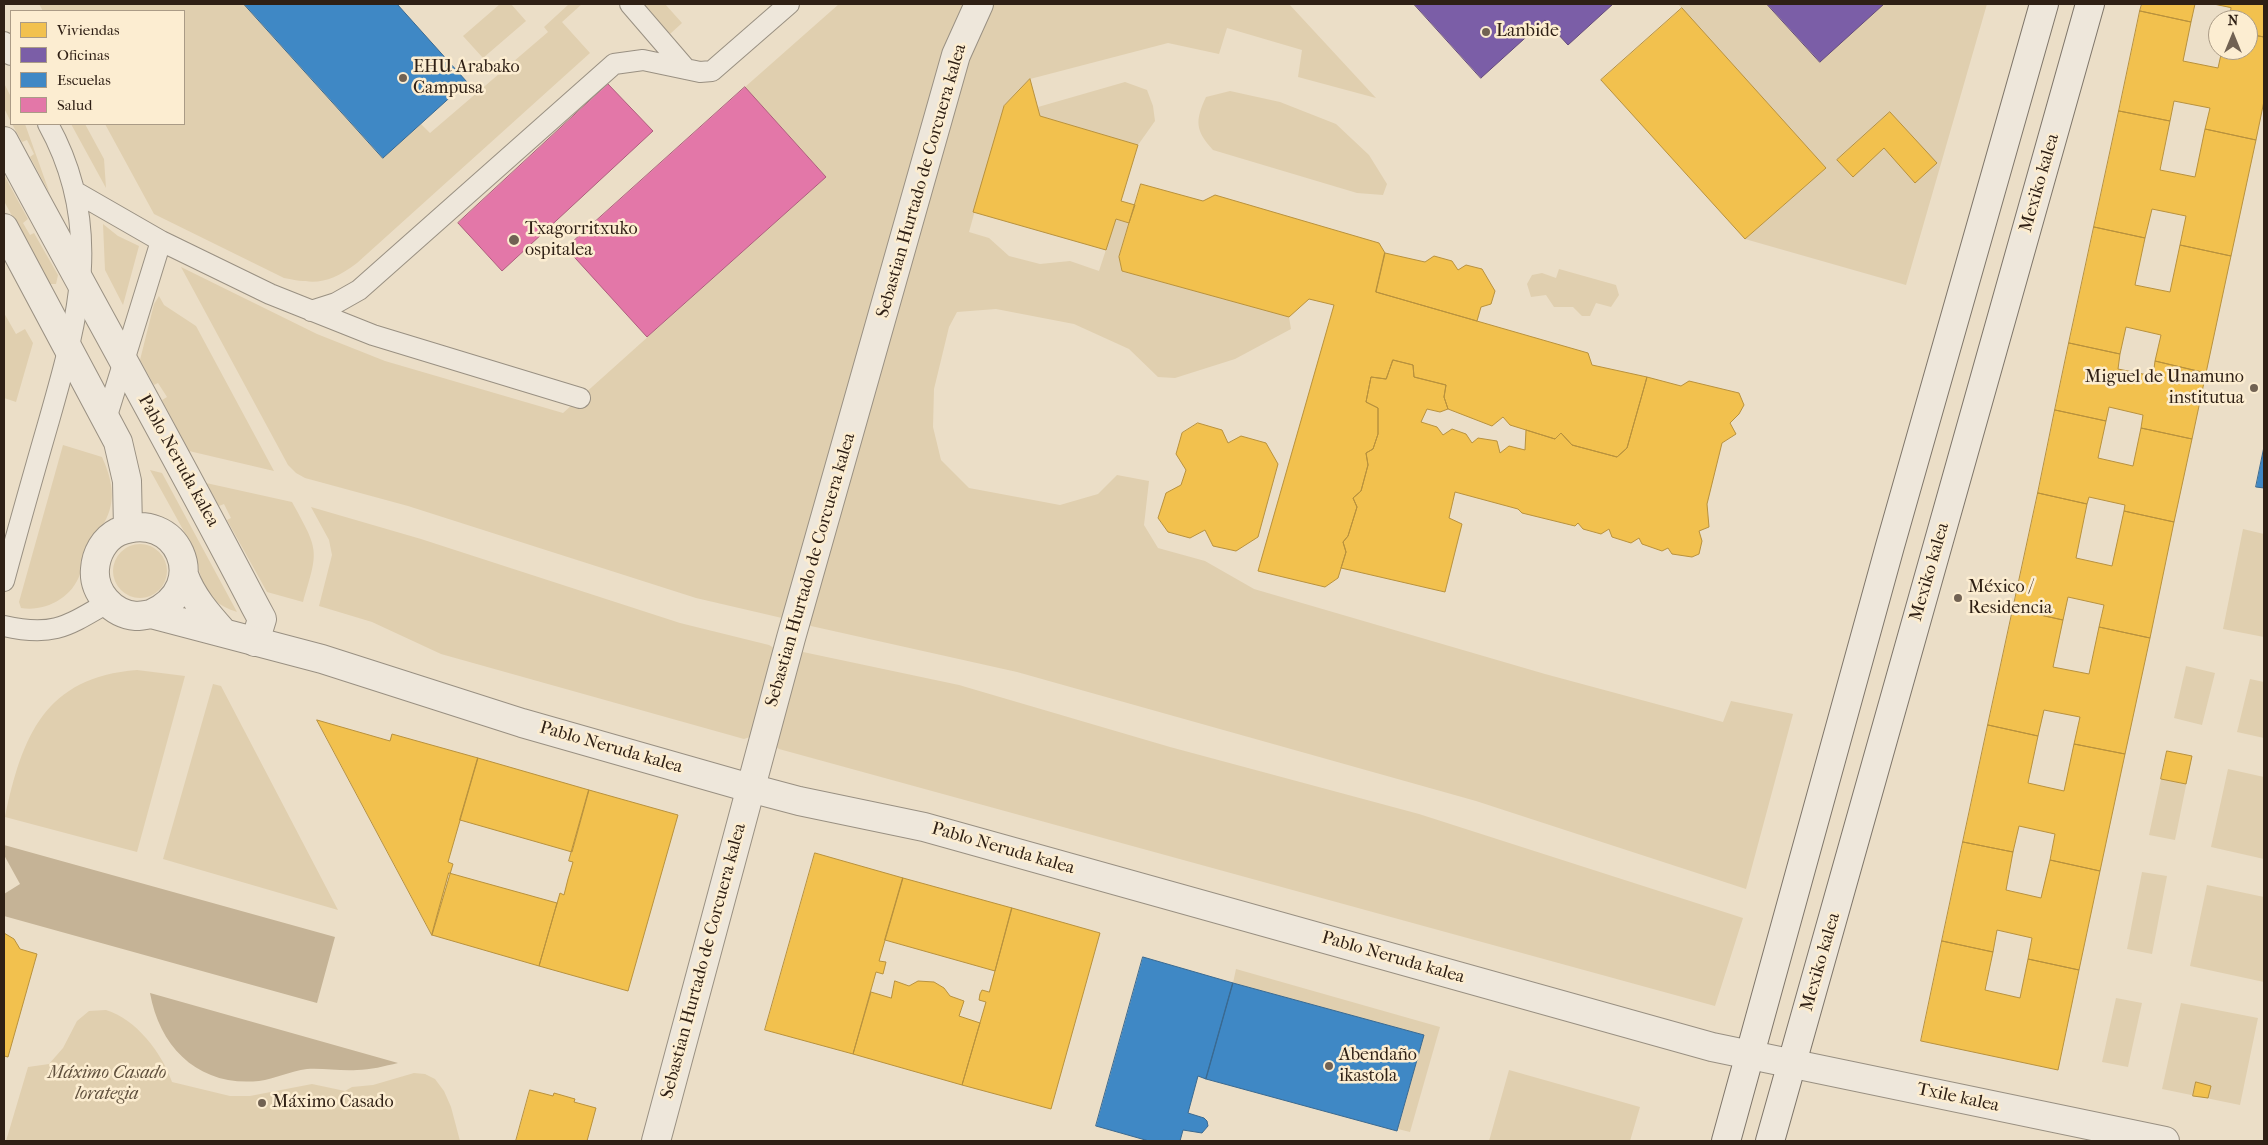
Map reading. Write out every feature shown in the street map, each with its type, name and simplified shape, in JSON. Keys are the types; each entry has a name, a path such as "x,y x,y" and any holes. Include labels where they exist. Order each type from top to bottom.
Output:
{"street":[{"name":"Sebastian Hurtado de Corcuera kalea","path":"656,1141 750,788 956,55 979,4"},
{"path":"1726,1141 1893,537 2044,4"},
{"name":"Mexiko kalea","path":"1770,1141 2090,4"},
{"name":"Pablo Neruda kalea","path":"4,141 80,284 178,458 256,606 262,619 255,642"},
{"path":"4,228 118,442 127,481 128,528"},
{"path":"184,575 181,588 174,600 164,608 151,614 136,616 120,612 108,603 98,590 94,575 96,560 103,545 114,534 128,528 142,527 156,530 168,538 177,548 189,588 201,607 223,632"},
{"name":"Pablo Neruda kalea","path":"151,614 322,659 522,723 750,788 799,801 924,827 1712,1047 1751,1055"},
{"name":"Txile kalea","path":"1751,1055 1793,1062 2165,1141"}],"lane":[{"path":"630,4 686,69"},
{"path":"310,310 336,303 359,290 614,64 643,60 700,72 712,71 789,4"},
{"path":"4,42 10,53"},
{"path":"4,581 70,350 80,284 81,233 74,191 60,146 49,125"},
{"path":"74,191 161,241 270,294 372,335 580,398"},
{"path":"106,419 161,241"},
{"path":"4,626 42,632 62,628 108,603"}],"green space":[{"path":"39,4 244,4 383,158 421,124 430,133 548,32 544,27 569,4 582,4 562,22 590,53 357,263 339,275 315,282 284,278 154,214 106,125 185,125 185,10 42,10"},
{"path":"500,4 511,4 526,21 483,58 463,36"},
{"path":"643,4 665,4 682,23 670,34"},
{"path":"839,4 967,4 785,615 782,618 696,598 408,506 305,478 288,465 181,267 317,334 385,361 563,413 826,177 745,87"},
{"path":"993,4 1289,4 1376,98 1298,77 1302,50 1227,28 1219,54 1168,43 1030,79 1004,106 969,232 989,238 1009,256 1040,264 1070,261 1099,271 1116,219 1129,223 1119,257 1122,271 1289,317 1291,329 1235,359 1175,378 1158,377 1129,349 1074,324 996,309 957,312 949,327 934,389 933,427 941,460 969,488 1060,505 1098,494 1117,475 1149,481 1144,525 1158,548 1205,561 1254,589 1545,674 1723,722 1731,701 1793,714 1746,889 1476,801 1017,672 808,624 962,75"},
{"path":"1678,4 1767,4 1820,61 1884,4 1987,4 1906,285 1745,239 1826,168"},
{"path":"1125,82 1147,90 1153,106 1155,121 1138,145 1040,116 1038,107"},
{"path":"4,83 10,95 10,120 4,108"},
{"path":"1230,91 1280,102 1336,124 1369,155 1387,184 1383,195 1357,193 1213,150 1200,131 1200,113 1206,97"},
{"path":"13,125 25,125 50,194 30,157 34,154 27,140 22,142"},
{"path":"72,125 86,125 104,159 106,188"},
{"path":"4,175 28,219 23,223 30,235 34,233 58,275 56,284 50,284 47,281 4,201"},
{"path":"103,224 118,236 139,246 123,305 105,270"},
{"path":"1559,269 1616,285 1619,295 1611,307 1596,303 1590,316 1582,316 1573,307 1554,307 1546,295 1531,297 1527,284 1532,275 1542,273 1556,278"},
{"path":"159,296 164,305 196,326 274,471 189,451 162,400 167,397 158,383 154,385 140,360 154,304"},
{"path":"4,313 16,334 25,329 33,343 16,402 4,398"},
{"path":"63,445 102,457 112,490 111,506 102,526 89,542 80,574 71,590 56,602 48,605 30,609 21,608 19,602"},
{"path":"150,470 162,473 237,612 215,601 204,586 191,544"},
{"path":"206,483 292,502 312,541 314,550 312,571 303,602 267,592 227,520 231,518 224,504 219,506"},
{"path":"311,507 421,539 680,623 769,645 774,648 774,653 750,737 744,739 441,654 372,622 319,606 332,555 329,540"},
{"path":"2243,529 2264,534 2264,637 2223,629"},
{"path":"135,544 145,544 155,548 163,556 167,571 163,586 155,594 145,598 135,598 125,594 117,586 113,576 113,566 117,556 125,548"},
{"path":"803,652 959,685 1170,747 1419,814 1743,918 1715,1006 779,749 776,747 798,654"},
{"path":"2186,666 2215,673 2202,725 2174,718"},
{"path":"137,670 185,676 137,852 5,817 20,761 30,737 43,716 59,698 80,685 106,675"},
{"path":"2250,679 2264,682 2264,738 2237,732"},
{"path":"213,684 221,686 338,910 163,859"},
{"path":"2167,751 2192,756 2175,840 2149,835"},
{"path":"2228,769 2264,777 2264,859 2211,847"},
{"path":"2142,872 2167,876 2152,954 2127,949"},
{"path":"2207,885 2264,897 2264,982 2190,966"},
{"path":"1236,969 1440,1027 1410,1132 1398,1129 1424,1035 1233,983"},
{"path":"2116,998 2142,1003 2128,1067 2102,1062"},
{"path":"2181,1003 2258,1018 2240,1105 2162,1089"},
{"name":"Máximo Casado lorategia","path":"106,1010 128,1021 146,1038 162,1060 172,1082 230,1096 250,1096 312,1084 345,1091 352,1087 373,1085 414,1073 425,1074 435,1079 444,1091 451,1107 460,1141 6,1141 28,1067 49,1064 63,1048 77,1021 89,1011"},
{"path":"1509,1070 1640,1107 1630,1141 1489,1141"}],"shaded area":[{"path":"4,845 335,937 317,1003 4,916 4,894 20,884 4,855"},
{"path":"150,993 398,1063 362,1070 307,1069 259,1081 238,1081 218,1078 201,1071 173,1047 155,1013"}],"building: Viviendas":[{"path":"2142,4 2195,4 2191,22 2140,11"},
{"path":"2214,4 2264,4 2264,37 2258,36 2258,10 2231,10 2231,8"},
{"path":"1682,8 1826,168 1745,239 1601,80"},
{"path":"2140,11 2191,22 2183,61 2218,68 2220,60 2258,60 2258,36 2264,37 2264,101 2256,140 2205,129 2210,108 2174,101 2170,121 2119,111"},
{"path":"1030,79 1040,116 1138,145 1121,201 1135,205 1129,223 1116,219 1106,250 973,212 1004,106"},
{"path":"2119,111 2170,121 2160,170 2195,177 2205,129 2256,140 2231,256 2180,245 2186,216 2152,209 2145,238 2094,227"},
{"path":"1890,112 1937,163 1915,183 1884,148 1853,177 1837,160"},
{"path":"1141,184 1203,201 1215,195 1379,243 1385,253 1376,292 1588,353 1592,365 1647,377 1627,448 1617,457 1572,445 1561,433 1555,439 1510,425 1503,417 1492,426 1448,409 1444,397 1446,385 1414,377 1413,365 1393,360 1386,379 1371,377 1366,402 1378,408 1378,434 1373,449 1366,453 1368,465 1361,491 1353,498 1357,507 1348,536 1343,542 1346,552 1338,578 1325,587 1258,571 1334,305 1309,299 1289,317 1122,271 1119,257"},
{"path":"2094,227 2145,238 2135,285 2170,292 2180,245 2231,256 2206,373 2155,361 2161,335 2126,327 2120,354 2069,343"},
{"path":"1385,253 1425,262 1434,256 1452,261 1458,270 1466,265 1482,269 1495,291 1491,304 1481,307 1477,321 1376,292"},
{"path":"2069,343 2120,354 2118,369 2153,376 2155,361 2206,373 2192,439 2141,428 2143,415 2109,407 2106,421 2055,410"},
{"path":"1393,360 1413,365 1414,377 1446,385 1444,397 1448,409 1440,412 1427,409 1421,422 1437,427 1443,435 1452,429 1466,434 1472,443 1478,438 1497,441 1500,453 1509,446 1525,450 1526,430 1555,439 1561,433 1572,445 1617,457 1627,448 1647,377 1681,386 1689,381 1739,393 1744,405 1739,414 1730,423 1736,434 1722,443 1707,504 1709,527 1699,531 1702,541 1699,554 1692,557 1672,554 1668,548 1662,551 1642,544 1639,538 1631,543 1612,537 1609,529 1601,534 1583,529 1578,523 1575,526 1522,513 1518,509 1455,492 1449,518 1462,524 1445,592 1341,568 1346,552 1343,542 1348,536 1357,507 1353,498 1361,491 1368,465 1366,453 1373,449 1378,434 1378,408 1366,402 1371,377 1386,379"},
{"path":"2055,410 2106,421 2098,458 2133,466 2141,428 2192,439 2174,522 2124,511 2125,505 2089,497 2087,504 2038,493"},
{"path":"1198,423 1222,430 1228,443 1241,436 1266,443 1278,464 1258,537 1236,551 1213,546 1205,530 1190,538 1168,532 1158,518 1166,493 1181,485 1186,470 1176,454 1182,433"},
{"path":"2038,493 2087,504 2076,558 2112,566 2124,511 2174,522 2150,638 2099,627 2104,605 2068,597 2063,620 2013,609"},
{"path":"2013,609 2063,620 2053,667 2089,674 2099,627 2150,638 2125,754 2074,744 2080,717 2044,710 2038,736 1988,725"},
{"path":"317,720 390,741 392,734 478,758 448,862 453,864 432,935"},
{"path":"1988,725 2038,736 2028,783 2064,791 2074,744 2125,754 2100,871 2050,860 2055,834 2019,826 2013,852 1963,842"},
{"path":"2167,751 2192,756 2186,784 2161,779"},
{"path":"478,758 589,790 572,852 460,820"},
{"path":"589,790 678,815 628,991 539,966 560,893 564,895 573,862 569,861"},
{"path":"1963,842 2013,852 2006,890 2041,898 2050,860 2100,871 2079,970 2028,959 2032,938 1997,930 1993,952 1942,941"},
{"path":"815,853 903,878 879,961 886,962 883,974 876,972 853,1054 765,1030"},
{"path":"449,873 557,903 539,966 432,935"},
{"path":"903,878 1012,908 995,971 885,940"},
{"path":"1012,908 1100,933 1051,1109 962,1085 986,1002 979,1000 980,994 982,990 989,992"},
{"path":"4,933 14,939 20,949 37,954 8,1057 4,1056"},
{"path":"1942,941 1993,952 1985,990 2020,998 2028,959 2079,970 2058,1070 1921,1041"},
{"path":"895,981 909,986 918,981 934,982 944,988 950,996 964,1001 959,1016 980,1023 962,1085 853,1054 871,992 891,998"},
{"path":"2196,1082 2211,1086 2208,1098 2193,1096"},
{"path":"530,1090 553,1096 554,1093 575,1099 574,1102 596,1108 587,1141 516,1141"}],"building: Oficinas":[{"name":"Lanbide","path":"1414,4 1613,4 1568,45 1545,20 1481,78"},
{"path":"1767,4 1884,4 1820,62"}],"building: Escuelas":[{"name":"EHU Arabako Campusa","path":"244,4 397,4 467,82 383,158"},
{"path":"2264,447 2264,488 2256,487"},
{"path":"1143,957 1233,983 1206,1079 1198,1076 1188,1113 1204,1118 1208,1126 1202,1133 1183,1130 1180,1141 1149,1141 1096,1126"},
{"path":"1233,983 1424,1035 1397,1131 1206,1079"}],"building: Salud":[{"path":"608,84 653,131 502,271 458,223"},
{"path":"745,87 826,177 647,337 566,248"}],"place":[{"name":"Lanbide","path":"1486,32"},
{"name":"EHU Arabako Campusa","path":"403,78"},
{"name":"Txagorritxuko ospitalea","path":"514,240"},
{"name":"Miguel de Unamuno institutua","path":"2254,388"},
{"name":"México / Residencia","path":"1958,598"},
{"name":"Abendaño ikastola","path":"1329,1066"},
{"name":"Máximo Casado","path":"262,1103"}]}
